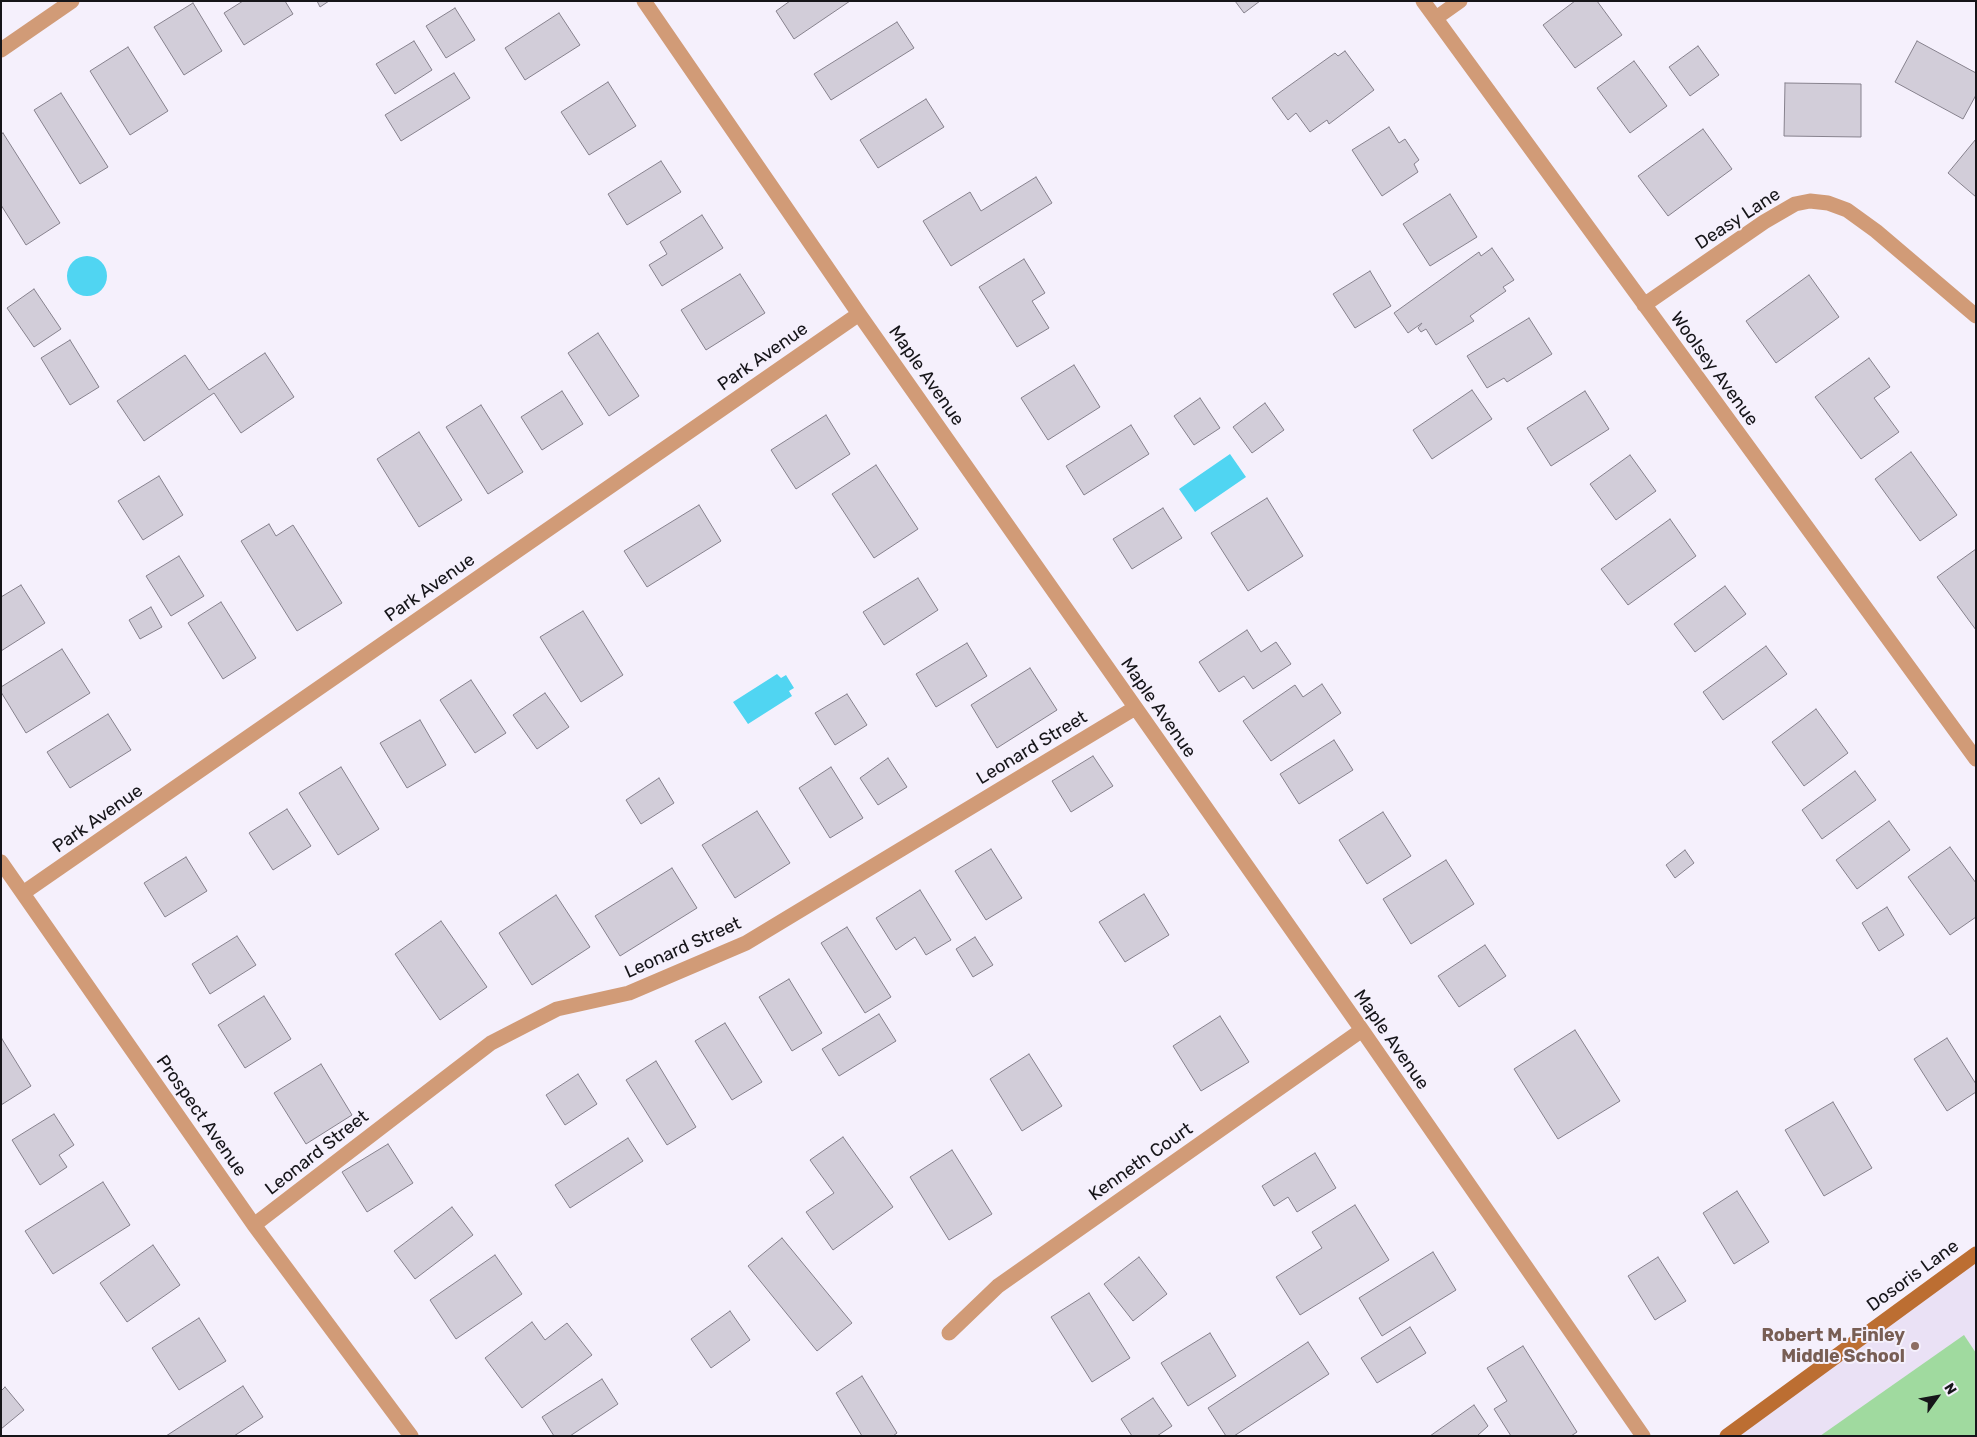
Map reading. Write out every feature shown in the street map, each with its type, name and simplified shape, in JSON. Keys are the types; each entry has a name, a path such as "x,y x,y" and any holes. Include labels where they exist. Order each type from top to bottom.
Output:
{"street":[{"path":"1,50 72,1"},
{"name":"Maple Avenue","path":"644,1 859,314 1362,1030 1643,1436"},
{"name":"Woolsey Avenue","path":"1424,1 1976,759"},
{"path":"1436,18 1460,1"},
{"name":"Deasy Lane","path":"1644,304 1764,222 1795,204 1810,201 1828,203 1847,210 1903,253 1976,316"},
{"name":"Park Avenue","path":"23,894 859,314"},
{"name":"Leonard Street","path":"254,1225 491,1043 557,1009 630,993 746,942 1135,708"},
{"name":"Prospect Avenue","path":"1,862 254,1225 411,1436"},
{"name":"Kenneth Court","path":"949,1333 998,1286 1362,1030"},
{"name":"Dosoris Lane","path":"1727,1436 1976,1254"}],"shaded area":[{"name":"Robert M. Finley Middle School","path":"1976,1256 1976,1436 1731,1436"}],"green space":[{"path":"1964,1335 1976,1353 1976,1436 1820,1436"}],"water":[{"path":"91,256 98,259 104,265 107,276 106,284 98,293 91,296 83,296 76,293 68,284 67,272 70,265 79,257"},
{"path":"1230,454 1246,477 1195,512 1179,489"},
{"path":"777,674 781,678 786,675 794,688 789,691 792,696 748,724 733,702"}],"building":[{"path":"243,1 285,1 293,14 244,45 224,13"},
{"path":"317,1 329,1 320,7"},
{"path":"790,1 850,1 794,39 776,11"},
{"path":"1235,1 1260,1 1244,13"},
{"path":"1575,1 1597,1 1622,35 1575,68 1543,25"},
{"path":"193,3 222,51 184,75 154,27"},
{"path":"455,8 475,40 446,58 426,26"},
{"path":"559,13 580,45 525,80 505,48"},
{"path":"897,22 914,48 831,100 814,74"},
{"path":"414,41 432,70 395,94 376,64"},
{"path":"1917,41 1976,73 1976,95 1963,119 1895,82"},
{"path":"1698,46 1719,75 1690,96 1669,67"},
{"path":"128,47 168,111 130,135 90,71"},
{"path":"1345,51 1374,90 1329,124 1327,120 1310,132 1296,113 1288,120 1272,98 1335,53 1338,56"},
{"path":"1634,61 1667,106 1630,133 1597,88"},
{"path":"454,73 470,98 401,141 385,115"},
{"path":"608,82 636,126 589,155 561,112"},
{"path":"1785,83 1861,84 1861,137 1784,136"},
{"path":"61,93 108,167 80,184 34,110"},
{"path":"926,99 944,127 878,168 860,140"},
{"path":"1389,127 1399,143 1405,139 1419,160 1414,164 1418,172 1382,196 1352,150"},
{"path":"1703,129 1732,169 1668,216 1638,176"},
{"path":"3,133 60,223 26,245 1,205 1,134"},
{"path":"1976,139 1976,197 1948,173"},
{"path":"661,161 681,192 627,225 608,194"},
{"path":"1036,177 1052,203 951,266 923,221 970,192 981,211"},
{"path":"1450,194 1477,237 1430,266 1403,224"},
{"path":"702,215 723,248 662,286 649,265 667,254 660,242"},
{"path":"1492,248 1514,280 1503,287 1506,291 1470,316 1474,321 1436,345 1426,329 1421,332 1418,328 1422,323 1408,333 1394,313 1479,252 1481,256"},
{"path":"1024,259 1045,293 1032,301 1049,328 1017,347 979,287"},
{"path":"1370,271 1391,306 1355,328 1333,294"},
{"path":"740,274 765,313 706,350 681,310"},
{"path":"1809,275 1839,317 1776,363 1746,321"},
{"path":"34,289 61,329 34,347 7,308"},
{"path":"1529,318 1552,354 1507,382 1504,378 1487,388 1467,356"},
{"path":"598,333 639,396 609,416 568,353"},
{"path":"70,340 99,387 70,405 41,358"},
{"path":"265,353 294,397 241,433 214,393 144,441 117,401 185,355 209,390"},
{"path":"1869,358 1890,387 1874,398 1899,432 1861,459 1815,397"},
{"path":"1074,365 1100,407 1048,440 1021,398"},
{"path":"1472,390 1492,419 1432,459 1413,430"},
{"path":"562,391 583,424 542,450 521,417"},
{"path":"1585,391 1609,429 1551,466 1527,428"},
{"path":"1200,398 1220,428 1194,445 1174,416"},
{"path":"1265,403 1284,430 1252,453 1233,427"},
{"path":"481,405 523,472 488,494 446,427"},
{"path":"826,415 850,454 796,489 771,450"},
{"path":"1131,425 1149,454 1084,495 1066,466"},
{"path":"419,432 462,500 419,527 377,459"},
{"path":"1911,452 1957,515 1920,541 1875,479"},
{"path":"1630,455 1656,491 1616,520 1590,484"},
{"path":"876,465 918,529 874,558 832,494"},
{"path":"159,476 183,515 143,540 118,501"},
{"path":"1267,498 1303,556 1248,591 1211,533"},
{"path":"699,505 721,541 647,587 624,551"},
{"path":"1163,508 1182,538 1132,569 1113,539"},
{"path":"1670,519 1696,556 1628,605 1601,569"},
{"path":"269,524 276,536 293,525 342,603 297,631 241,541"},
{"path":"1976,549 1976,630 1937,577"},
{"path":"179,556 204,596 171,616 146,576"},
{"path":"918,578 938,610 884,645 863,612"},
{"path":"21,585 45,623 1,651 1,597"},
{"path":"1725,586 1746,614 1695,652 1674,624"},
{"path":"221,602 256,658 223,679 188,623"},
{"path":"151,607 162,627 140,639 129,620"},
{"path":"583,611 623,675 581,702 540,637"},
{"path":"1247,630 1261,652 1276,642 1291,664 1253,689 1244,676 1219,692 1199,662"},
{"path":"967,643 987,676 936,707 916,674"},
{"path":"1766,646 1787,674 1723,720 1703,692"},
{"path":"62,649 90,693 26,733 1,692 1,687"},
{"path":"1030,668 1057,710 997,748 971,705"},
{"path":"471,680 506,733 475,753 440,700"},
{"path":"1322,684 1341,713 1271,761 1243,721 1295,685 1303,697"},
{"path":"545,693 569,727 537,749 513,715"},
{"path":"847,694 867,725 835,745 815,713"},
{"path":"1816,709 1848,753 1804,786 1772,742"},
{"path":"108,714 131,750 70,788 47,752"},
{"path":"420,720 446,765 407,788 380,743"},
{"path":"1334,740 1353,770 1299,804 1280,774"},
{"path":"1093,756 1113,786 1071,812 1052,781"},
{"path":"888,758 907,787 878,805 860,778"},
{"path":"341,767 379,829 338,855 299,793"},
{"path":"831,767 863,818 830,838 799,788"},
{"path":"1855,771 1876,800 1822,839 1802,810"},
{"path":"659,778 674,803 641,824 626,800"},
{"path":"287,809 311,846 273,870 249,833"},
{"path":"757,811 790,863 735,898 702,845"},
{"path":"1383,812 1411,856 1367,884 1339,840"},
{"path":"1889,821 1910,850 1857,889 1836,860"},
{"path":"1950,847 1976,883 1976,917 1950,935 1908,877"},
{"path":"991,849 1022,898 986,920 955,871"},
{"path":"1685,850 1694,863 1675,878 1666,865"},
{"path":"186,857 207,891 165,917 144,883"},
{"path":"1446,860 1474,904 1411,944 1383,899"},
{"path":"672,868 697,908 620,956 595,916"},
{"path":"920,890 951,940 926,955 915,937 896,950 876,918"},
{"path":"1144,894 1169,935 1125,962 1099,922"},
{"path":"556,895 590,947 532,985 499,933"},
{"path":"1887,907 1904,935 1879,951 1862,923"},
{"path":"441,921 487,987 440,1020 395,954"},
{"path":"847,927 891,997 865,1013 821,943"},
{"path":"237,936 256,965 210,994 192,964"},
{"path":"975,937 993,965 973,977 956,949"},
{"path":"1485,945 1506,976 1459,1007 1438,976"},
{"path":"789,979 822,1033 792,1051 759,997"},
{"path":"264,996 291,1039 245,1068 218,1025"},
{"path":"879,1014 896,1041 839,1076 822,1049"},
{"path":"1220,1016 1249,1062 1201,1091 1173,1046"},
{"path":"725,1023 762,1082 732,1100 695,1041"},
{"path":"1575,1030 1620,1101 1558,1139 1514,1069"},
{"path":"1947,1038 1976,1084 1976,1092 1947,1111 1914,1059"},
{"path":"1,1040 31,1086 1,1105"},
{"path":"1029,1054 1062,1106 1022,1131 990,1079"},
{"path":"656,1061 696,1127 667,1145 626,1080"},
{"path":"321,1064 352,1115 306,1144 274,1093"},
{"path":"578,1074 597,1104 565,1125 546,1095"},
{"path":"1833,1102 1872,1168 1824,1196 1785,1130"},
{"path":"54,1114 74,1145 59,1155 67,1167 40,1185 12,1140"},
{"path":"843,1137 893,1207 833,1250 806,1212 834,1193 810,1160"},
{"path":"628,1138 643,1161 570,1208 555,1185"},
{"path":"388,1144 413,1183 367,1212 342,1172"},
{"path":"952,1150 992,1214 949,1240 910,1177"},
{"path":"1315,1153 1336,1188 1297,1212 1288,1197 1274,1206 1262,1186"},
{"path":"103,1182 130,1225 53,1274 25,1231"},
{"path":"1737,1191 1769,1242 1734,1264 1703,1213"},
{"path":"1355,1205 1389,1260 1300,1315 1276,1277 1322,1248 1312,1232"},
{"path":"452,1207 473,1235 415,1279 394,1251"},
{"path":"782,1238 852,1323 817,1351 748,1266"},
{"path":"153,1245 180,1285 127,1322 100,1283"},
{"path":"1433,1252 1456,1290 1382,1336 1359,1298"},
{"path":"495,1255 522,1294 456,1339 430,1300"},
{"path":"1139,1257 1167,1294 1133,1321 1104,1284"},
{"path":"1658,1257 1686,1301 1655,1320 1628,1276"},
{"path":"1089,1293 1130,1358 1092,1382 1051,1317"},
{"path":"730,1311 750,1340 711,1368 691,1339"},
{"path":"199,1318 226,1361 179,1390 152,1348"},
{"path":"532,1322 545,1340 567,1323 592,1355 522,1408 485,1358"},
{"path":"1410,1327 1426,1353 1377,1383 1361,1358"},
{"path":"1210,1333 1236,1376 1188,1406 1161,1363"},
{"path":"1308,1342 1329,1374 1234,1436 1226,1436 1208,1408"},
{"path":"1523,1346 1577,1432 1571,1436 1511,1436 1494,1409 1507,1401 1487,1368"},
{"path":"862,1376 897,1433 893,1436 862,1436 836,1393"},
{"path":"602,1379 618,1404 570,1436 554,1436 542,1417"},
{"path":"243,1386 263,1417 234,1436 166,1436"},
{"path":"5,1387 24,1410 1,1429 1,1391"},
{"path":"1153,1398 1172,1426 1157,1436 1132,1436 1121,1419"},
{"path":"1474,1405 1488,1426 1477,1436 1430,1436"}],"place":[{"name":"Robert M. Finley Middle School","path":"1915,1346"}]}
